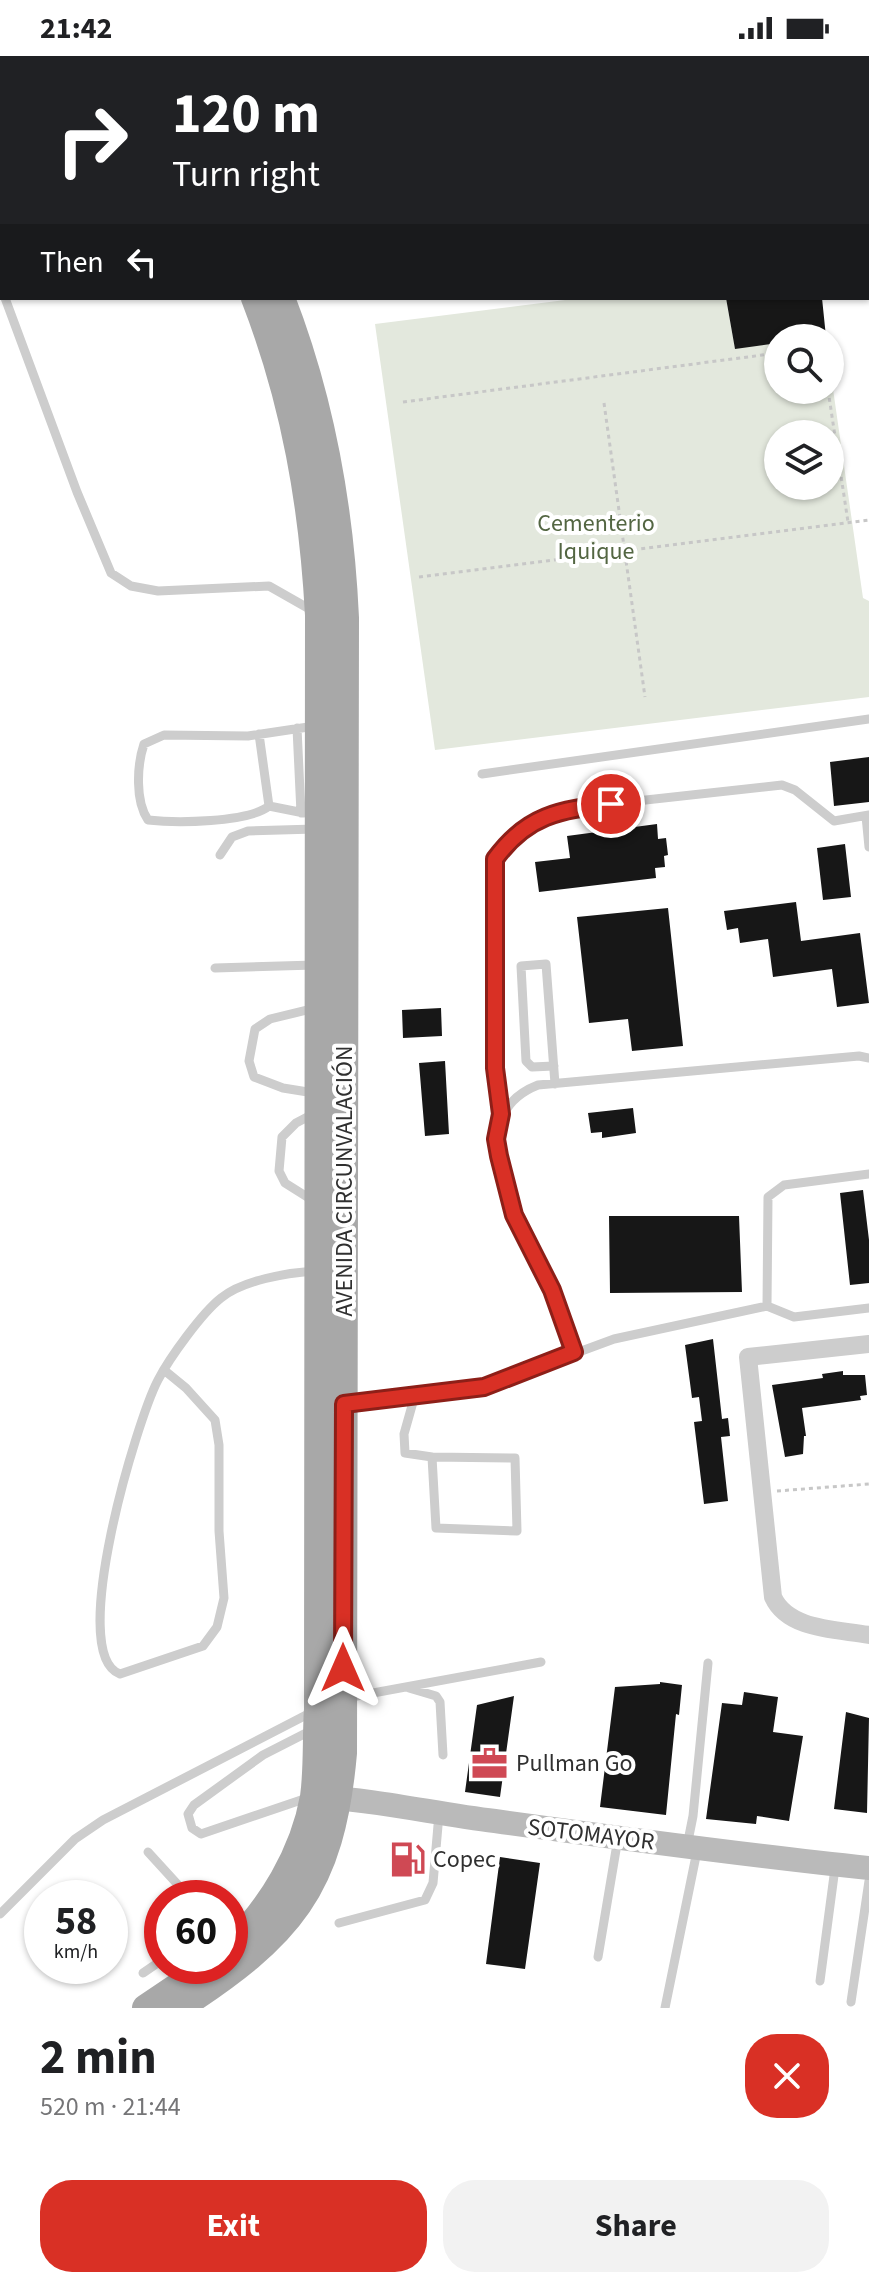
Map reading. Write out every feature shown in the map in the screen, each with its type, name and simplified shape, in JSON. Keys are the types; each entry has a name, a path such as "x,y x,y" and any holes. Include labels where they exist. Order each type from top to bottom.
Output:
{"main road":[{"name":"AVENIDA CIRCUNVALACIÓN","path":"178,2008 242,1966 289,1917 320,1863 326,1797 318,1271 319,965 308,727 319,615 315,545 305,470 288,396 256,300"},
{"name":"AVENIDA CIRCUNVALACIÓN","path":"248,1928 282,1882 304,1831 326,1797 326,1711 344,1404 343,579 335,501 321,426 282,300"},
{"name":"SOTOMAYOR","path":"326,1797 618,1838 869,1868"},
{"path":"146,2008 182,1984"}],"street":[{"path":"869,1344 748,1357 773,1597 779,1610 791,1620 869,1635"}],"lane":[{"path":"6,300 77,492 111,573 131,586 158,591 269,586 319,615"},
{"path":"482,774 869,719"},
{"path":"308,727 259,734 201,733 152,738 144,744 139,760 142,811 148,820 170,823 256,814 269,806 313,819"},
{"path":"259,734 269,806"},
{"path":"574,1352 552,1290 514,1215 496,1139 501,1114 495,1068 495,859 511,837 528,824 549,815 582,807 782,785 795,790 834,821 867,815 869,847"},
{"path":"220,855 232,837 313,819"},
{"path":"554,1066 532,1067 526,1061 521,966 546,964 554,1066 555,1084"},
{"path":"215,968 319,965"},
{"path":"318,1204 285,1183 279,1171 282,1137 318,1102 254,1077 249,1061 255,1029 270,1019 319,1007"},
{"path":"501,1114 519,1093 538,1085 859,1056 869,1058"},
{"path":"767,1306 768,1197 784,1185 869,1174"},
{"path":"164,1370 186,1388 215,1420 219,1445 219,1531 224,1598 217,1627 203,1646 120,1674 108,1667 100,1631 110,1530 144,1416 164,1370 222,1297 276,1274 318,1271"},
{"path":"344,1404 484,1387 614,1339 767,1306 794,1317 869,1308"},
{"path":"415,1395 404,1434 405,1453 432,1457 515,1458 517,1531 436,1528 432,1457"},
{"path":"0,1914 75,1839 103,1820 326,1711 405,1687 541,1662"},
{"path":"665,2008 692,1847 708,1663"},
{"path":"405,1687 436,1696 440,1702 443,1755"},
{"path":"326,1711 194,1805 188,1814 192,1828 201,1834 326,1797"},
{"path":"339,1923 425,1900 433,1883 439,1814"},
{"path":"598,1957 618,1838"},
{"path":"148,1852 174,1880"},
{"path":"820,1981 836,1864"},
{"path":"851,2002 869,1881"}],"path":[{"path":"403,402 764,355"},
{"path":"604,403 645,697"},
{"path":"830,404 848,522"},
{"path":"419,577 869,520"},
{"path":"761,1493 869,1484"}],"green space":[{"name":"Cementerio Iquique","path":"565,300 726,300 735,348 764,345 764,404 835,404 837,420 764,420 764,500 844,500 844,466 863,598 869,601 869,697 435,750 375,324"}],"building":[{"path":"726,300 822,300 825,324 764,324 764,345 735,349"},
{"path":"869,757 869,802 834,806 830,762"},
{"path":"657,824 658,839 666,838 668,855 664,856 665,867 655,868 656,878 539,892 535,862 570,858 567,836"},
{"path":"845,844 851,897 823,900 817,848"},
{"path":"796,902 801,941 860,933 869,1003 837,1007 832,969 773,977 768,939 740,943 738,928 727,930 724,911"},
{"path":"668,908 683,1046 632,1051 628,1019 589,1023 577,917"},
{"path":"441,1008 442,1036 403,1038 402,1010"},
{"path":"445,1061 449,1134 425,1136 419,1063"},
{"path":"633,1108 636,1133 602,1138 602,1132 591,1133 588,1113"},
{"path":"863,1190 869,1240 869,1283 850,1285 840,1193"},
{"path":"609,1216 739,1216 742,1292 610,1293"},
{"path":"713,1339 722,1419 728,1418 730,1436 721,1437 728,1501 704,1504 694,1422 702,1421 699,1397 692,1398 685,1345"},
{"path":"843,1371 843,1375 865,1375 867,1395 860,1396 861,1400 802,1408 806,1436 803,1454 785,1457 772,1385 823,1378 822,1374"},
{"path":"660,1682 682,1685 679,1715 676,1714 666,1815 600,1807 615,1687"},
{"path":"744,1692 778,1697 773,1732 803,1736 789,1821 757,1816 756,1824 706,1819 722,1703 742,1705"},
{"path":"514,1696 500,1797 465,1792 477,1705"},
{"path":"846,1712 869,1718 867,1813 834,1809"},
{"path":"500,1857 540,1863 525,1969 486,1964"}],"place":[{"name":"Pullman Go","path":"490,1763"},
{"name":"Copec","path":"407,1859"}],"route":[{"path":"343,1668 344,1404 484,1387 574,1352 552,1290 514,1215 496,1139 501,1114 495,1068 495,859 511,837 528,824 582,807 611,804"}]}
